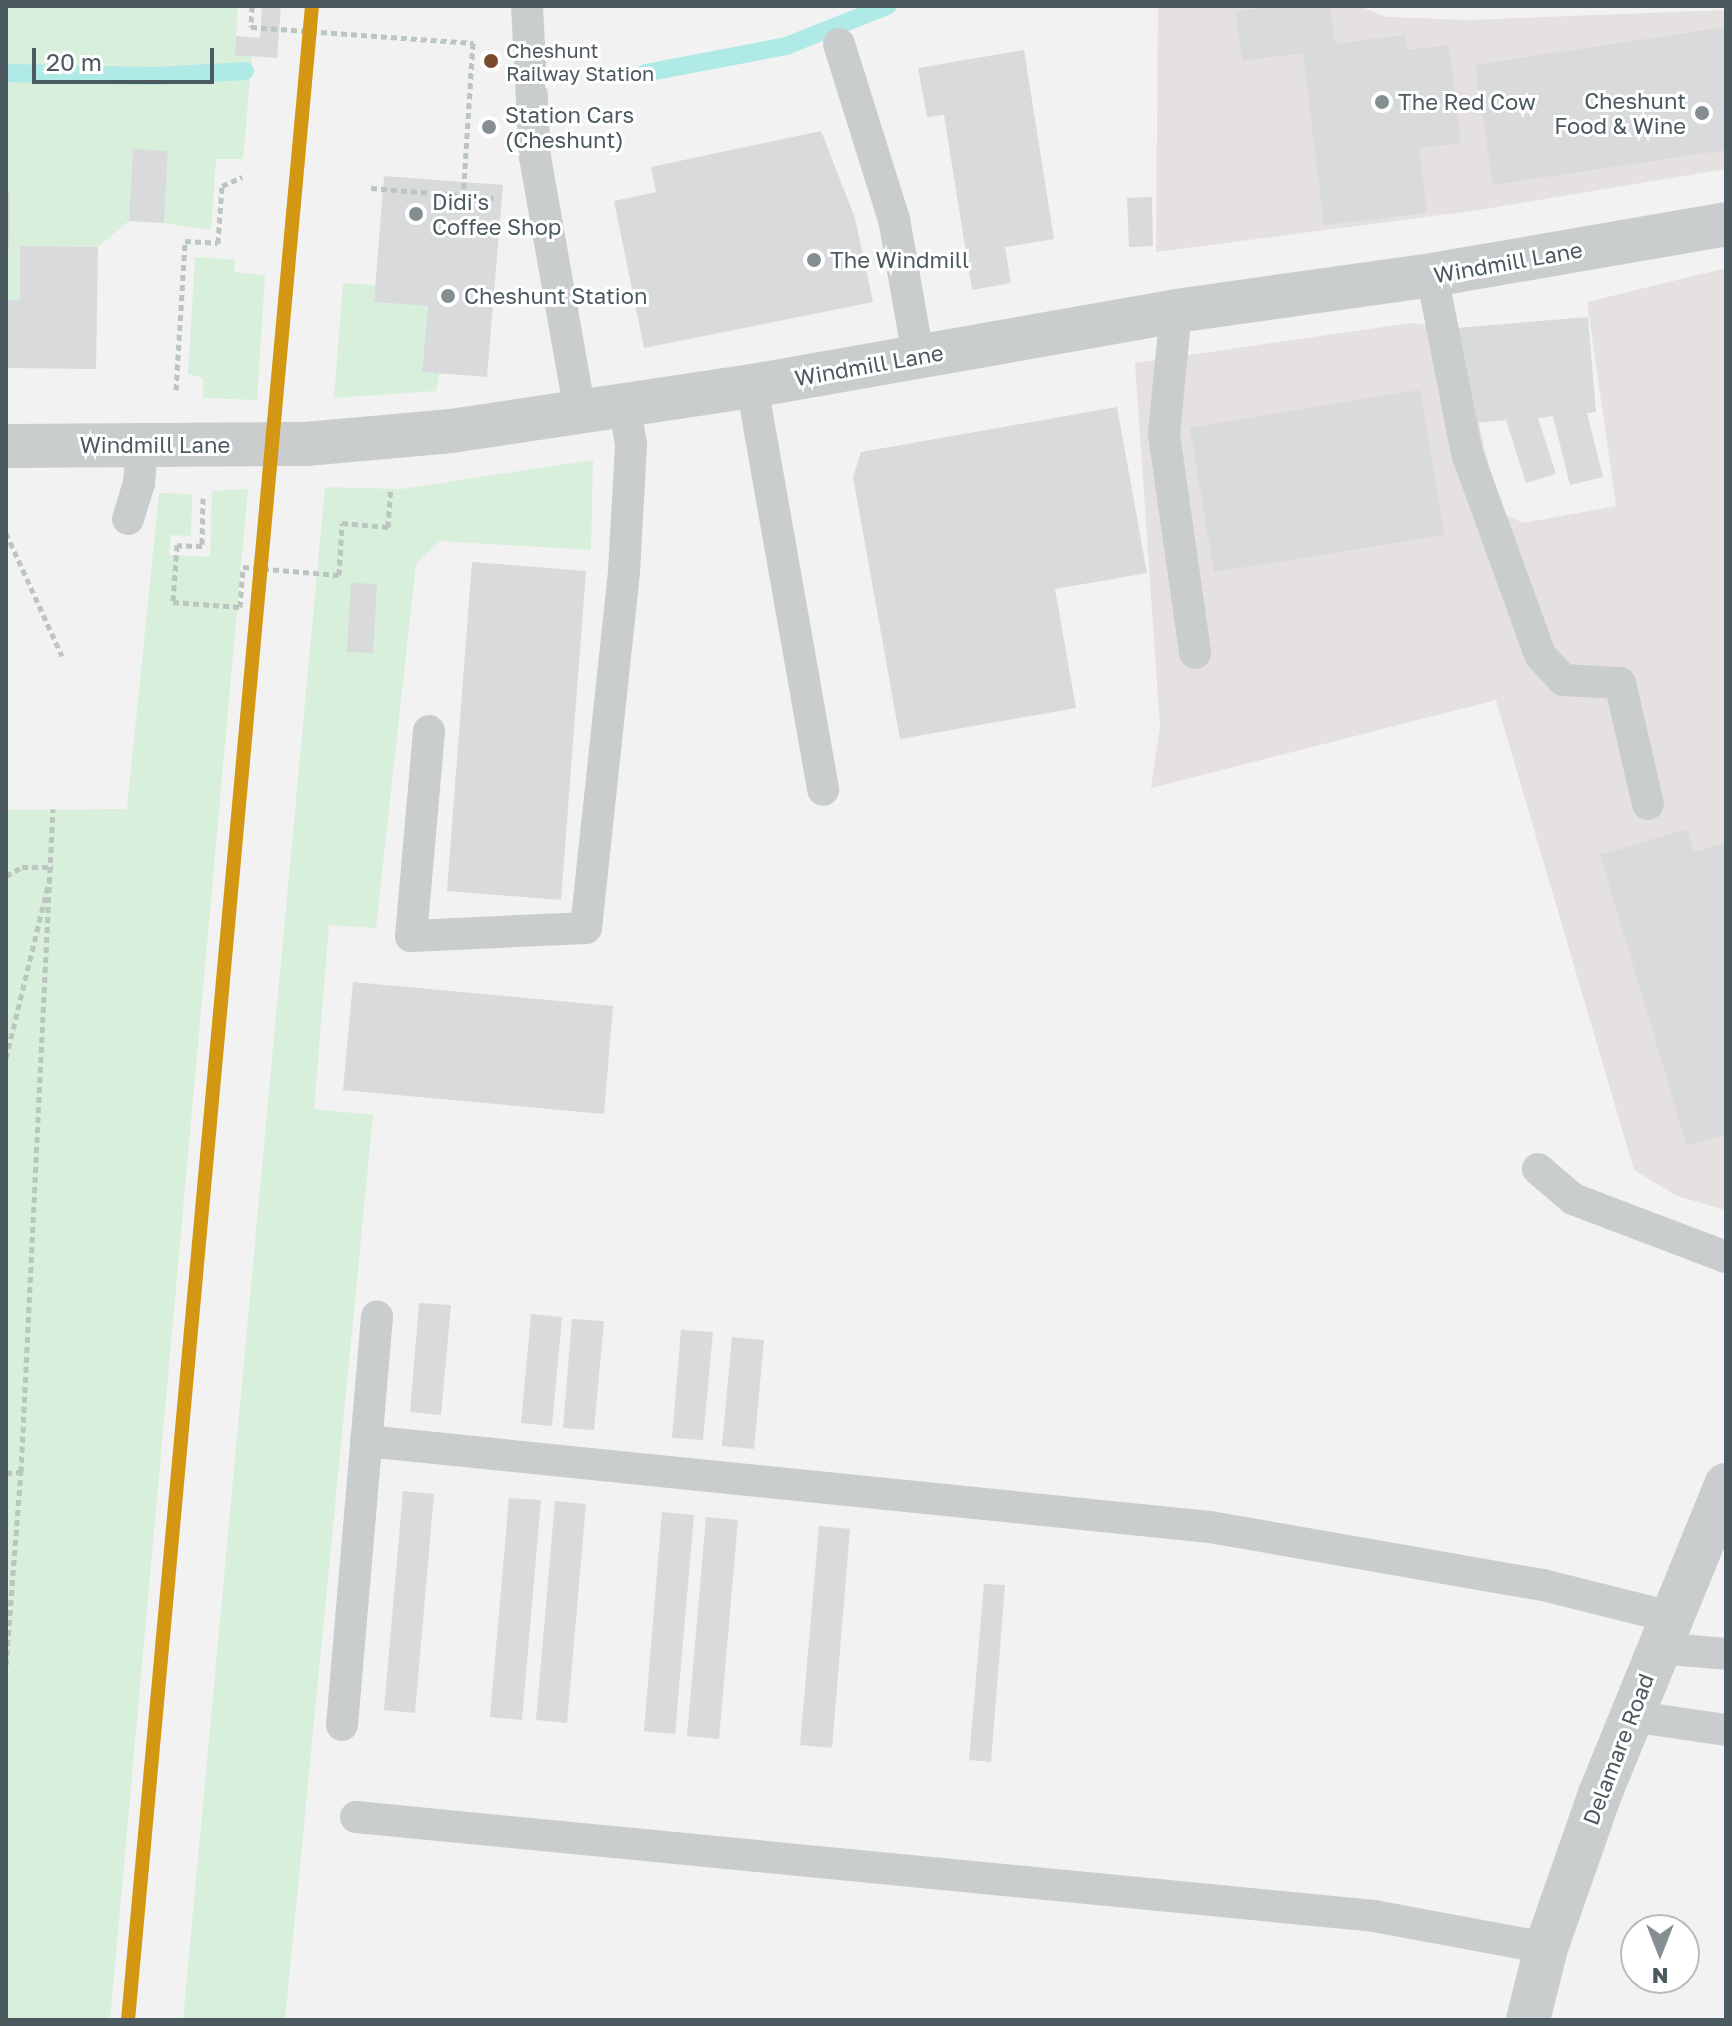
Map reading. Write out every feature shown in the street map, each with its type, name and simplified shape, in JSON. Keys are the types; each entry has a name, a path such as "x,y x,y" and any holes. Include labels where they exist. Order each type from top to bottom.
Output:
{"street":[{"name":"Windmill Lane","path":"6,446 361,441 752,386 1176,311 1432,275 1726,224"},
{"name":"Delamare Road","path":"1528,2020 1546,1948 1630,1716 1726,1485"}],"lane":[{"path":"527,6 535,157 580,412"},
{"path":"839,44 894,219 918,355"},
{"path":"1432,275 1467,453 1540,655 1563,680 1620,683 1648,804"},
{"path":"1176,311 1164,434 1195,653"},
{"path":"752,386 823,790"},
{"path":"429,731 411,936 586,928 624,571 631,444 624,406"},
{"path":"128,519 139,484 142,444"},
{"path":"1538,1169 1573,1199 1726,1257"},
{"path":"342,1725 377,1316"},
{"path":"366,1441 1104,1513 1269,1535 1543,1585 1726,1654"},
{"path":"1630,1716 1726,1730"},
{"path":"356,1817 1374,1916 1546,1948"}],"path":[{"path":"252,6 251,27 473,43 463,196"},
{"path":"175,395 185,241 218,243 222,186 242,177"},
{"path":"371,188 509,199"},
{"path":"204,494 202,546 177,545 173,602 240,607 243,567 339,575 342,523 388,527 391,488"},
{"path":"6,533 62,656"},
{"path":"6,1665 21,1472 53,866 53,809"},
{"path":"6,876 22,867 53,866"},
{"path":"6,1058 53,866"},
{"path":"6,1473 21,1472"}],"shaded area":[{"path":"1158,6 1359,6 1387,17 1469,20 1726,10 1726,169 1479,210 1156,252"},
{"path":"1726,268 1726,1210 1677,1196 1634,1170 1496,700 1151,788 1160,727 1135,363 1410,323 1457,329 1499,511 1523,523 1616,506 1587,302"}],"green space":[{"path":"6,6 238,6 235,54 252,56 243,159 216,159 211,230 164,223 168,152 133,149 129,221 98,247 21,246 20,300 8,300"},
{"path":"195,257 235,260 234,272 265,275 257,400 203,398 203,378 188,374"},
{"path":"343,283 375,285 374,302 428,306 422,372 439,373 436,391 334,398"},
{"path":"593,460 591,550 440,541 416,564 376,928 329,925 314,1109 373,1115 285,2020 183,2020 325,487 401,489"},
{"path":"248,489 110,2020 6,2020 6,810 127,809 159,493 192,494 191,536 171,535 169,555 210,557 212,491"}],"building":[{"path":"262,6 281,6 277,58 235,55 236,36 260,38"},
{"name":"The Red Cow","path":"1279,6 1330,6 1335,44 1405,35 1407,50 1449,45 1461,143 1419,148 1427,213 1324,225 1303,53 1242,61 1236,11"},
{"path":"1726,27 1726,150 1493,185 1475,65"},
{"path":"1024,50 1054,239 1005,247 1011,283 972,290 944,115 927,117 918,68"},
{"path":"821,131 855,218 873,302 644,348 614,201 656,192 651,167"},
{"path":"133,149 168,151 164,223 129,221"},
{"name":"Cheshunt Station","path":"384,176 503,185 487,377 422,372 428,306 374,302"},
{"path":"6,193 10,193 9,250 6,250"},
{"path":"1152,197 1153,246 1129,247 1127,198"},
{"path":"20,246 98,247 96,369 6,368 6,300 20,300"},
{"path":"1588,317 1596,412 1587,413 1603,477 1570,485 1553,416 1538,418 1556,474 1526,483 1506,420 1465,424 1457,328"},
{"path":"1420,390 1444,535 1214,572 1190,428"},
{"path":"1117,407 1147,573 1055,589 1076,708 900,739 853,477 861,452"},
{"path":"472,562 586,571 561,900 447,891"},
{"path":"351,583 377,584 373,653 347,652"},
{"path":"1687,829 1694,852 1726,843 1726,1134 1687,1146 1600,855"},
{"path":"353,982 613,1006 604,1114 343,1090"},
{"path":"419,1303 451,1305 441,1415 410,1412"},
{"path":"531,1314 562,1317 552,1426 521,1423"},
{"path":"572,1319 604,1321 594,1430 563,1428"},
{"path":"681,1330 713,1332 703,1440 672,1438"},
{"path":"732,1337 764,1340 754,1449 722,1446"},
{"path":"403,1491 434,1494 415,1713 384,1710"},
{"path":"509,1498 541,1500 522,1720 490,1717"},
{"path":"555,1501 586,1504 567,1723 536,1720"},
{"path":"662,1512 694,1515 675,1734 644,1731"},
{"path":"706,1517 738,1520 719,1739 687,1736"},
{"path":"819,1526 850,1529 832,1748 800,1745"},
{"path":"984,1584 1005,1585 991,1762 969,1760"}],"waterway":[{"path":"645,73 786,46 887,6"},
{"path":"6,73 156,76 245,71"}],"transit line":[{"path":"128,2020 312,6"}],"place":[{"name":"Cheshunt Railway Station","path":"491,61"},
{"name":"The Red Cow","path":"1382,102"},
{"name":"Cheshunt Food & Wine","path":"1702,113"},
{"name":"Station Cars (Cheshunt)","path":"489,127"},
{"name":"Didi's Coffee Shop","path":"416,214"},
{"name":"The Windmill","path":"814,260"},
{"name":"Cheshunt Station","path":"448,296"}]}
